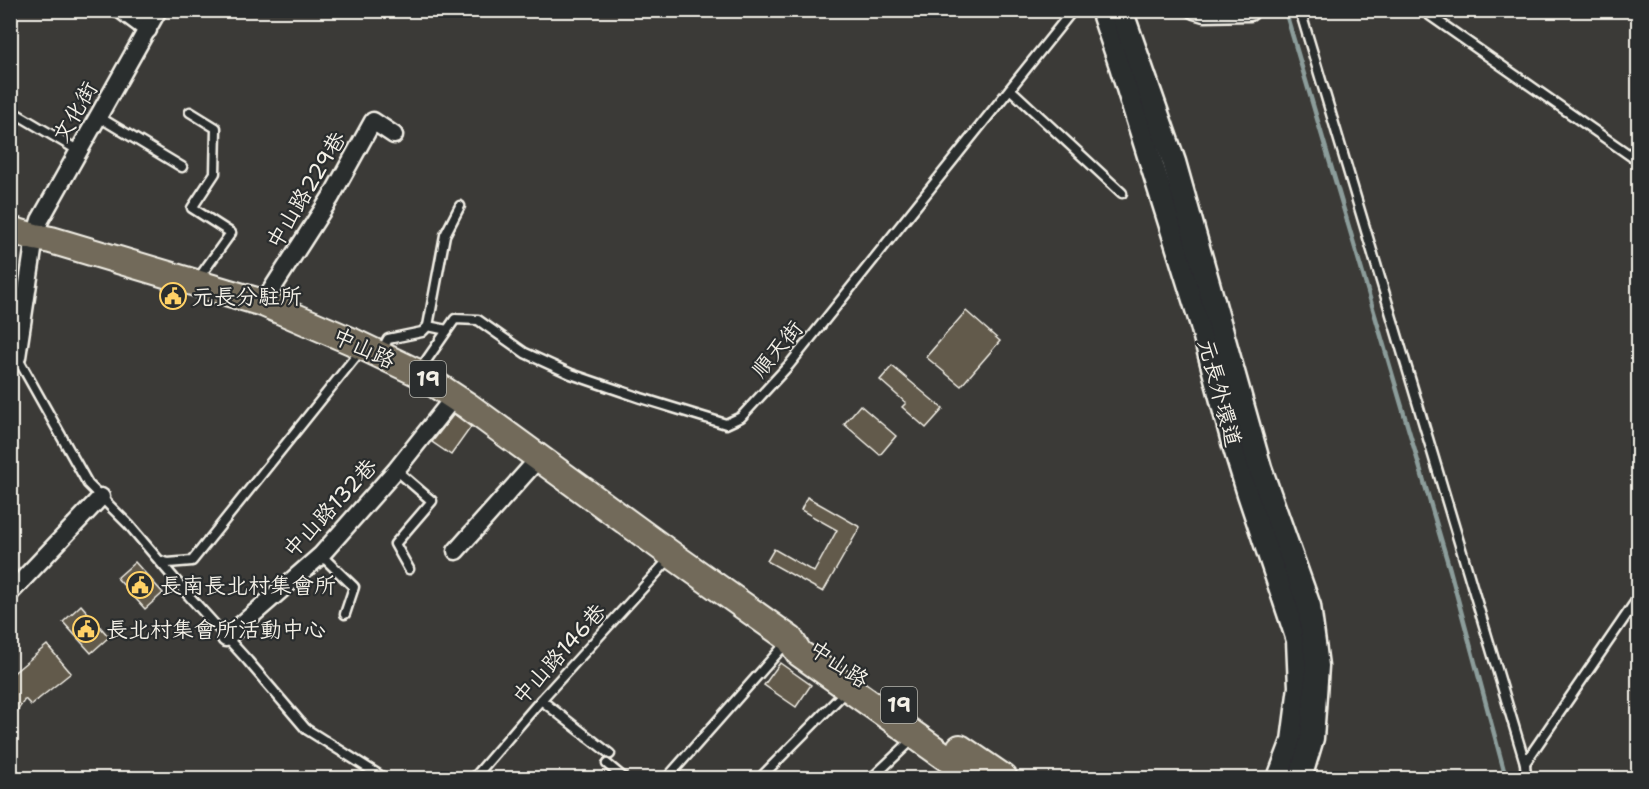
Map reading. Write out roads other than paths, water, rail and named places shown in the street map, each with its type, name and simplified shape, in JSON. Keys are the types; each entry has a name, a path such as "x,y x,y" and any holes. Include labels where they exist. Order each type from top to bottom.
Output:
{"main road":[{"name":"中山路","path":"10,230 196,282 262,303 418,372 790,639 799,653 975,778"},
{"name":"中山路","path":"790,639 806,640 1004,778"}],"street":[{"path":"121,10 148,30"},
{"name":"文化街","path":"14,361 35,237 40,220 158,10"},
{"name":"元長外環道","path":"1102,10 1122,66 1202,322 1249,494 1298,640 1300,687 1293,741 1279,778"},
{"name":"元長外環道","path":"1121,10 1174,162 1260,468 1309,606 1317,666 1312,738 1300,778"},
{"path":"1194,10 1204,13 1252,11"},
{"name":"中山路229巷","path":"262,303 331,197 373,121 394,135"},
{"name":"中山路132巷","path":"226,638 321,555 396,470 454,397"},
{"path":"456,551 539,458"},
{"path":"10,593 101,497"}],"lane":[{"name":"順天街","path":"447,330 455,319 478,320 525,353 571,374 726,424 741,417 789,365 1073,10"},
{"path":"1300,10 1525,763 1526,778"},
{"path":"1422,10 1638,161"},
{"path":"1010,89 1122,193"},
{"path":"10,110 79,151"},
{"path":"189,112 216,128 215,173 192,208 231,233 196,282"},
{"path":"99,117 182,167"},
{"path":"159,560 168,563 192,561 371,351 388,339 422,332 428,326 444,235 460,206"},
{"path":"418,372 447,330 428,326"},
{"path":"14,361 88,484 129,525 306,729 384,778"},
{"path":"396,470 432,501 395,544 409,569"},
{"path":"321,555 354,587 345,614"},
{"name":"中山路146巷","path":"474,778 672,555"},
{"path":"1525,763 1638,598"},
{"path":"667,778 790,639"},
{"path":"760,778 849,688"},
{"path":"541,700 610,754"},
{"path":"872,778 916,736"},
{"path":"607,764 624,778"}],"waterway":[{"path":"1285,10 1450,570 1506,778"}],"place":[{"name":"元長分駐所","path":"173,296"},
{"name":"長南長北村集會所","path":"140,585"},
{"name":"長北村集會所活動中心","path":"86,629"}]}
